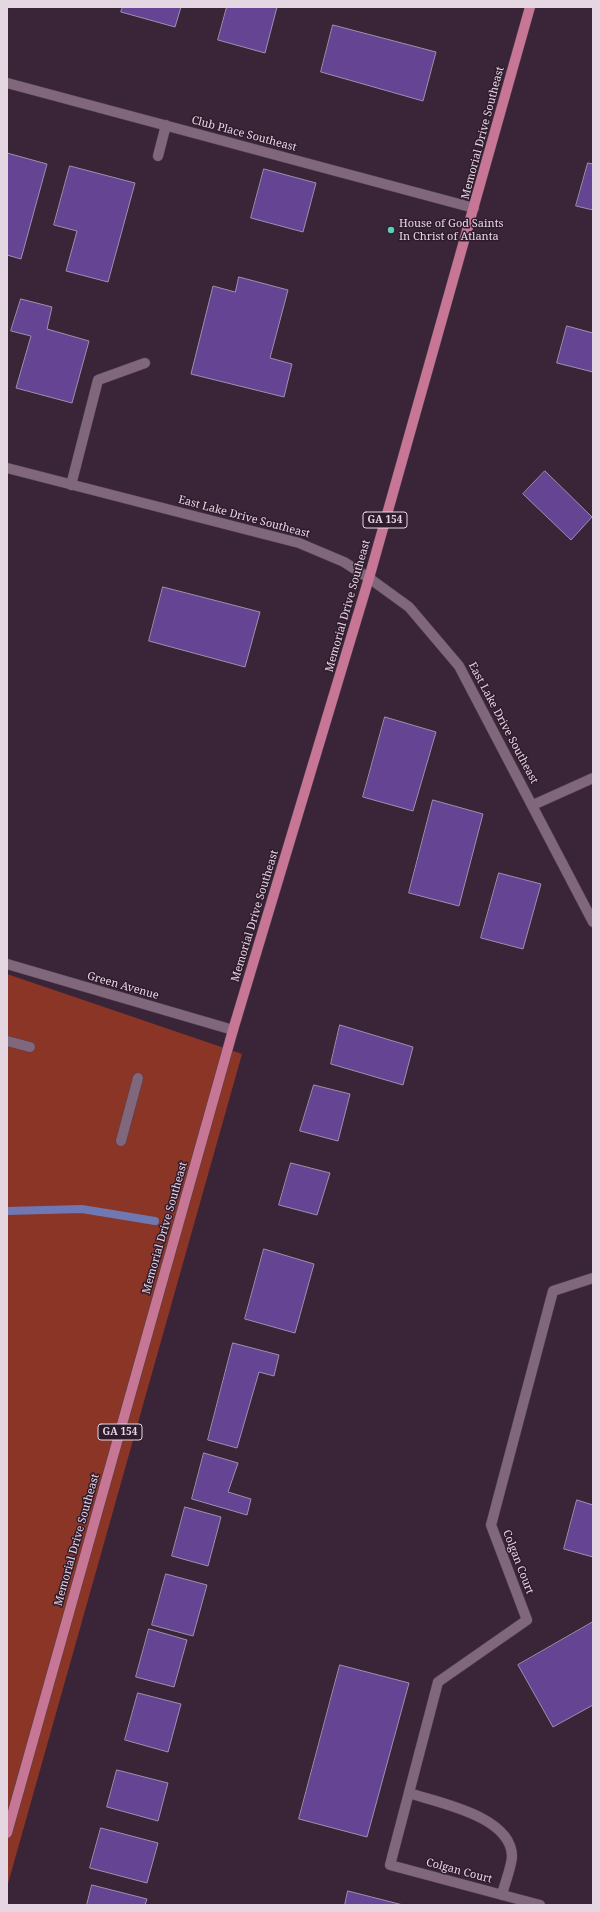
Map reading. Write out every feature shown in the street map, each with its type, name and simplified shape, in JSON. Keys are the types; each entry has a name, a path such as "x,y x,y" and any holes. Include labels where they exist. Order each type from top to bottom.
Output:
{"main road":[{"name":"Memorial Drive Southeast","path":"7,1834 233,1030 369,578 530,7"}],"street":[{"name":"Club Place Southeast","path":"7,83 474,208"},
{"path":"158,156 166,126"},
{"path":"71,484 98,380 145,363"},
{"name":"East Lake Drive Southeast","path":"7,468 299,543 344,562 369,578 409,608 459,666 593,922"},
{"path":"533,805 593,778"},
{"name":"Green Avenue","path":"8,966 233,1030"},
{"path":"7,1041 30,1047"},
{"path":"121,1141 138,1078"},
{"name":"Colgan Court","path":"540,1905 390,1865 438,1682 527,1620 491,1525 553,1291 593,1278"},
{"name":"Colgan Court","path":"409,1794 477,1815 491,1823 506,1837 512,1856 502,1895"}],"shaded area":[{"path":"7,974 242,1054 7,1887"}],"building":[{"path":"123,7 181,7 175,27 121,12"},
{"path":"227,7 277,7 265,53 218,40"},
{"path":"333,25 436,52 423,101 321,72"},
{"path":"7,153 47,164 21,259 7,255"},
{"path":"588,163 593,164 593,210 576,206"},
{"path":"70,166 135,183 108,282 66,271 77,231 54,225"},
{"path":"264,169 316,183 303,232 251,218"},
{"path":"239,277 288,290 270,358 292,364 284,397 191,374 213,286 235,292"},
{"path":"21,299 52,307 47,329 89,341 72,403 16,388 31,336 11,331"},
{"path":"567,326 593,333 593,372 557,363"},
{"path":"545,471 592,517 571,540 523,494"},
{"path":"163,587 260,612 245,667 149,641"},
{"path":"385,717 436,732 413,811 363,797"},
{"path":"433,800 483,814 459,906 409,893"},
{"path":"499,873 541,884 523,949 481,938"},
{"path":"340,1025 413,1047 403,1085 331,1064"},
{"path":"314,1085 350,1094 338,1141 300,1131"},
{"path":"291,1163 330,1173 317,1215 279,1205"},
{"path":"264,1249 314,1264 295,1333 245,1319"},
{"path":"233,1343 279,1355 274,1376 259,1372 237,1448 208,1440"},
{"path":"204,1453 238,1463 228,1492 251,1499 247,1515 192,1499"},
{"path":"577,1500 593,1505 593,1557 564,1549"},
{"path":"185,1507 221,1517 208,1566 172,1556"},
{"path":"166,1574 207,1585 193,1636 152,1625"},
{"path":"593,1622 593,1705 553,1727 518,1665"},
{"path":"149,1629 187,1640 174,1687 136,1677"},
{"path":"340,1665 409,1683 367,1837 299,1819"},
{"path":"138,1693 181,1704 168,1752 125,1740"},
{"path":"117,1770 168,1783 158,1821 107,1807"},
{"path":"101,1828 158,1843 147,1883 90,1868"},
{"path":"92,1885 147,1899 145,1905 87,1905"},
{"path":"348,1891 403,1905 345,1905"}],"waterway":[{"path":"7,1211 82,1209 155,1221"}],"place":[{"name":"House of God Saints In Christ of Atlanta","path":"391,230"}]}
